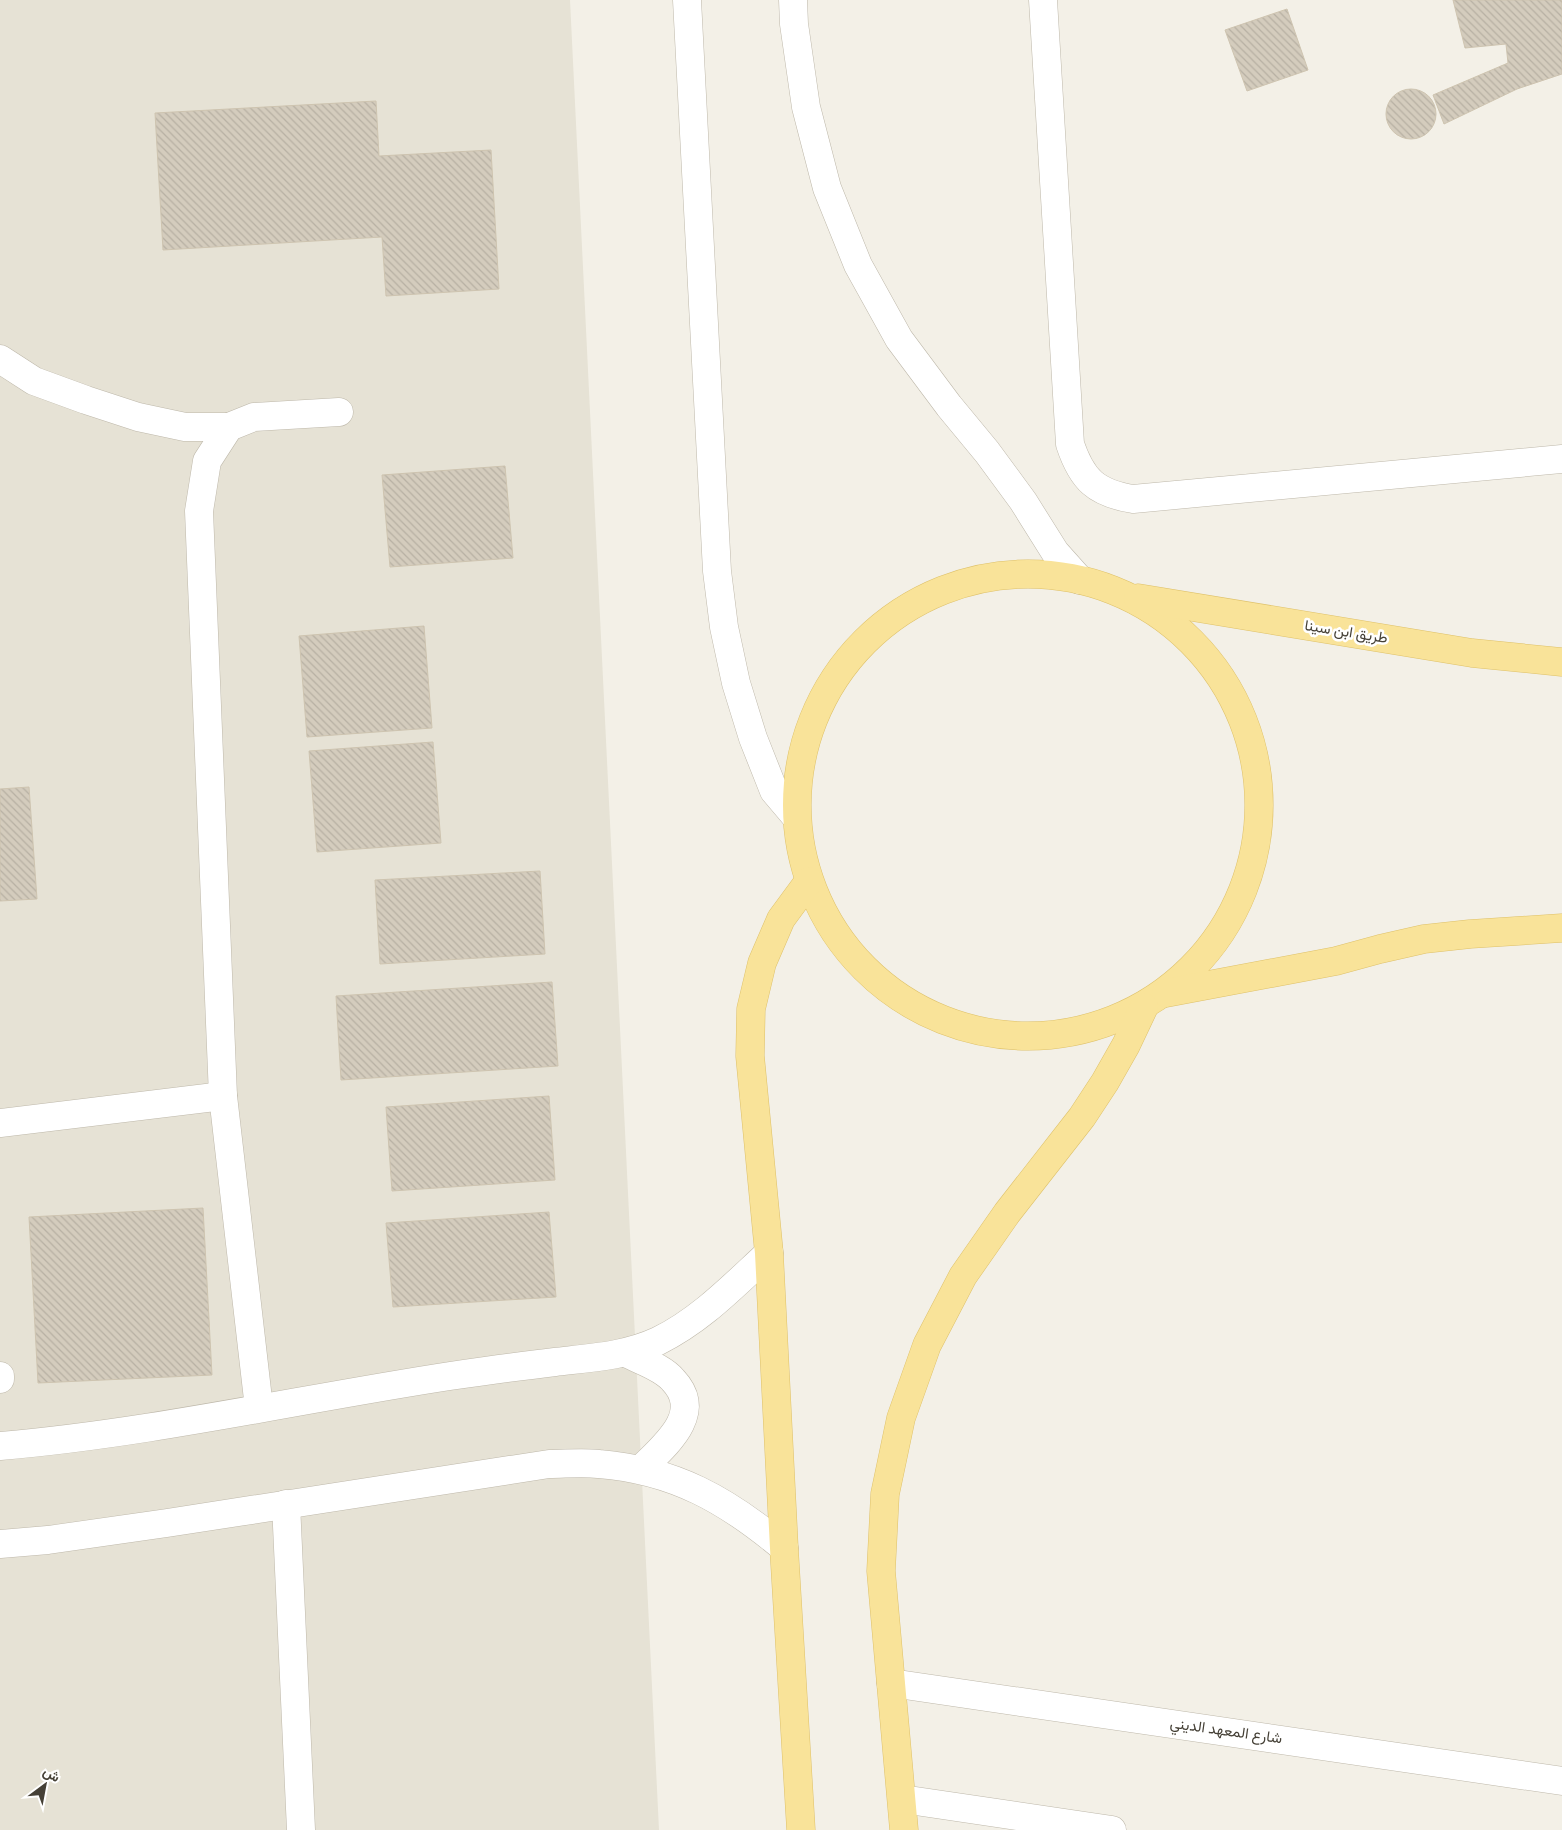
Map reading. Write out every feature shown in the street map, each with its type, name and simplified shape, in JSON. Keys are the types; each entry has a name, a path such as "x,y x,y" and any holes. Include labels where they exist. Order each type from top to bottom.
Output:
{"main road":[{"path":"904,1830 880,1572 885,1494 901,1418 927,1345 962,1276 1007,1212 1082,1117 1155,1000 1214,946 1247,886 1261,820 1255,752 1229,689 1187,636 1131,597 1080,580 1027,573 973,580 923,598 878,627 841,666 815,712 800,763 796,817 809,881 835,933 873,977 921,1010 975,1031 1033,1037 1081,1031 1090,1029 1155,1000 1336,961 1380,948 1424,939 1562,928"},
{"name":"طريق ابن سينا","path":"1131,597 1472,653 1562,662"},
{"path":"801,1830 769,1253 750,1056 751,1009 762,963 781,919 809,881"}],"street":[{"path":"687,0 717,570 724,627 736,683 753,738 774,791 796,817"},
{"path":"793,0 794,24 806,107 827,188 858,265 899,339 1023,501 1055,552 1080,580"},
{"path":"1043,0 1070,444 1076,462 1086,478 1100,489 1116,496 1133,499 1562,459"},
{"path":"0,359 34,381 138,417 185,427 229,427 254,417 339,412"},
{"path":"229,427 207,461 199,511 224,1096 259,1408"},
{"path":"0,1123 224,1096"},
{"path":"0,1446 46,1442 161,1426 450,1376 626,1353 658,1341 687,1324 714,1304 769,1253"},
{"path":"626,1353 660,1370 673,1379 682,1392 685,1408 682,1424 673,1437 641,1469"},
{"path":"0,1544 48,1540 168,1523 549,1464 598,1464 641,1469 684,1483 721,1501 756,1524 784,1548"},
{"path":"286,1504 301,1830"},
{"name":"شارع المعهد الديني","path":"890,1683 1562,1781"},
{"path":"902,1799 1112,1830"}],"shaded area":[{"path":"0,0 570,0 659,1830 0,1830"}],"building":[{"path":"1453,0 1562,0 1562,74 1517,89 1444,124 1433,95 1508,63 1506,44 1465,48"},
{"path":"1287,9 1308,70 1247,91 1225,30"},
{"path":"1411,89 1420,91 1431,100 1436,114 1434,123 1425,134 1411,139 1402,137 1391,128 1386,114 1388,105 1397,94"},
{"path":"376,101 379,156 491,150 499,289 386,296 382,237 163,250 155,113"},
{"path":"505,466 513,558 390,567 382,475"},
{"path":"424,626 432,728 307,737 299,636"},
{"path":"433,742 441,843 317,852 309,751"},
{"path":"29,787 37,899 0,901 0,789"},
{"path":"540,871 545,954 380,964 375,880"},
{"path":"552,982 558,1066 341,1080 336,996"},
{"path":"549,1096 555,1180 392,1191 386,1107"},
{"path":"203,1208 212,1375 38,1383 29,1217"},
{"path":"549,1212 556,1297 393,1307 386,1223"}]}
